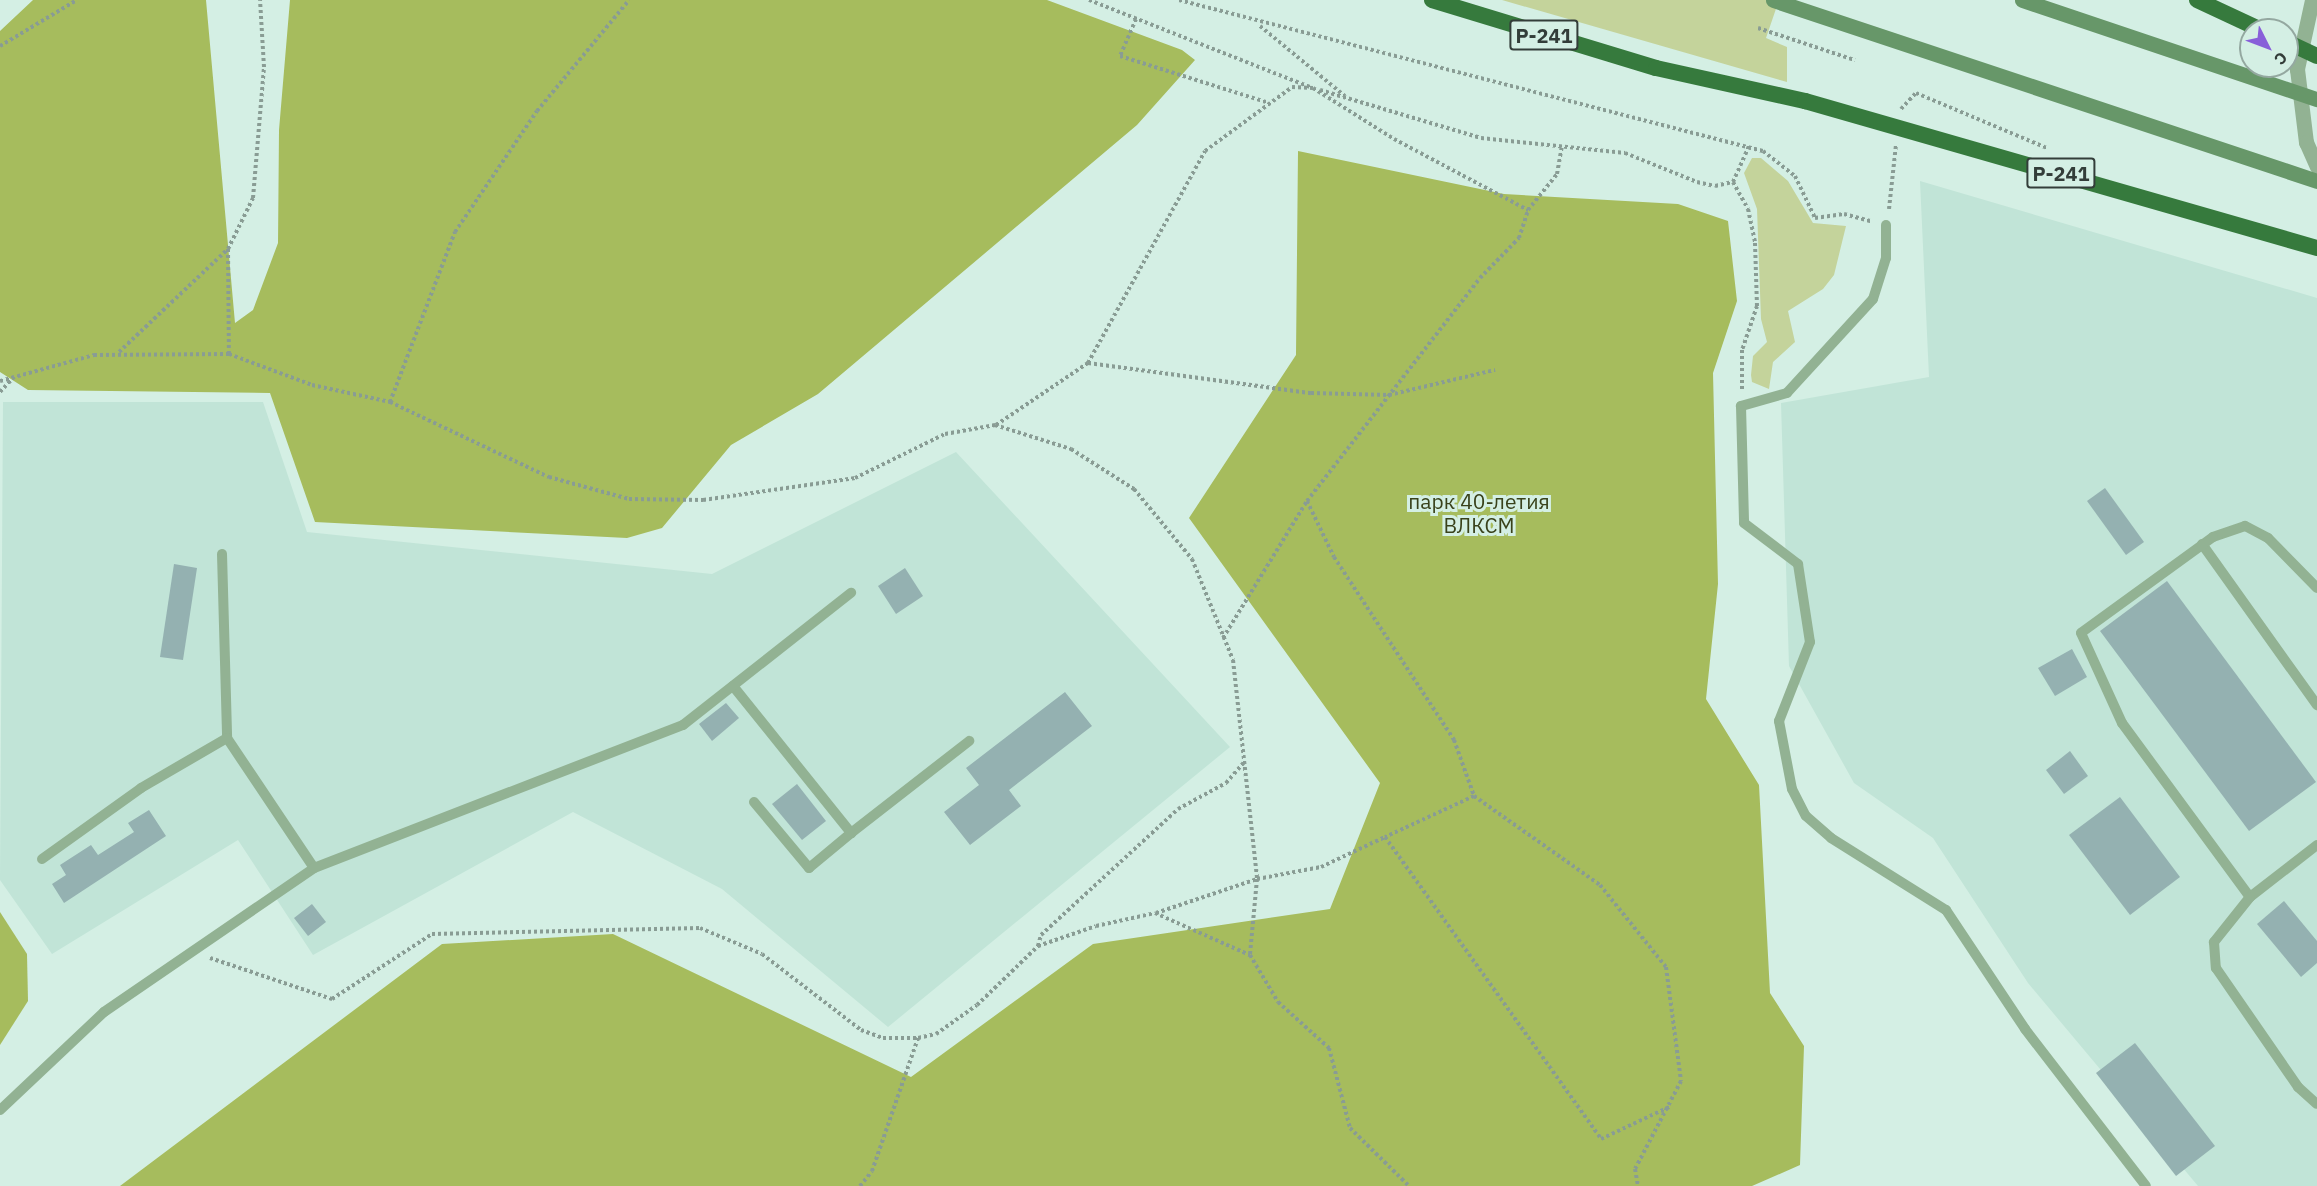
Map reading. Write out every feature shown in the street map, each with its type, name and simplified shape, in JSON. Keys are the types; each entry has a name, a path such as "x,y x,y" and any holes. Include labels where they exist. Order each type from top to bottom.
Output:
{"highway":[{"name":"Р-241","path":"1432,0 1656,68 1805,101 2317,248"},
{"path":"2197,0 2239,20"},
{"path":"2299,48 2317,56"}],"main road":[{"path":"1773,0 2317,181"},
{"path":"2022,0 2317,100"}],"street":[{"path":"2312,0 2297,69 2300,107 2317,167"}],"lane":[{"path":"2300,107 2317,100"},
{"path":"1886,225 1886,258 1873,299 1787,393 1741,406 1744,523 1797,564 1809,642 1779,721 1792,789 1806,816 1831,838 1946,910 2025,1029 2146,1186"},
{"path":"2250,897 2122,723 2081,633 2202,544 2245,526 2268,538 2317,588"},
{"path":"2202,544 2317,705"},
{"path":"222,554 227,738 314,868"},
{"path":"0,1110 104,1012 314,868 683,725 851,593"},
{"path":"733,686 851,833"},
{"path":"42,859 141,788 227,738"},
{"path":"754,802 809,868 969,741"},
{"path":"2317,845 2250,897 2214,942 2216,968 2298,1087 2317,1104"}],"path":[{"path":"0,46 77,0"},
{"path":"119,352 228,249 253,198 264,67 260,0"},
{"path":"390,402 455,232 537,111 629,0"},
{"path":"1089,0 1313,88 1481,138 1625,153 1715,186 1733,182"},
{"path":"1179,0 1257,23 1676,124 1749,146 1733,182"},
{"path":"1136,19 1120,56 1269,104"},
{"path":"1257,23 1347,98"},
{"path":"1758,28 1855,60"},
{"path":"0,381 18,373 119,352 229,354 312,385 390,402 549,477 629,499 703,500 855,478 945,434 995,425 1088,363 1205,151 1292,87 1313,88 1394,139 1528,210"},
{"path":"1223,638 1307,501 1480,278 1519,238 1528,210 1557,174 1562,147"},
{"path":"1733,182 1748,209 1756,274 1757,306 1742,350 1741,406"},
{"path":"228,249 229,354"},
{"path":"1088,363 1311,393 1389,395 1495,370"},
{"path":"0,392 18,373"},
{"path":"995,425 1071,449 1134,489 1192,559 1233,660 1257,879 1250,955"},
{"path":"1307,501 1334,557 1454,740 1474,796 1600,885 1655,950 1666,967 1663,981 1674,1008 1681,1080 1671,1106 1635,1169 1638,1186"},
{"path":"1038,946 1041,935 1178,809 1226,783 1245,760"},
{"path":"191,952 332,999 432,934 700,928 762,954 861,1030 884,1038 918,1038 936,1034 977,1005 1038,946 1155,913 1257,879 1321,867 1474,796"},
{"path":"1385,837 1601,1138 1671,1106"},
{"path":"1155,913 1250,955 1278,1002 1329,1048 1350,1128 1409,1186"},
{"path":"860,1186 872,1171 918,1038"}],"shaded area":[{"path":"1920,181 2317,298 2317,1186 2198,1186 2028,983 1933,838 1854,783 1789,666 1781,403 1929,377"},
{"path":"3,402 263,402 307,532 712,574 956,452 1230,747 888,1027 722,889 573,812 313,955 238,840 52,954 0,880"}],"green space":[{"path":"33,0 206,0 235,323 253,310 278,243 279,130 290,0 1047,0 1182,50 1195,60 1137,125 818,394 731,445 662,528 627,538 315,522 270,393 28,390 0,372 0,31"},
{"path":"1502,0 1779,0 1766,38 1787,47 1787,82"},
{"name":"парк 40-летия ВЛКСМ","path":"1298,151 1504,194 1678,204 1728,221 1737,301 1713,373 1718,584 1706,699 1759,785 1770,993 1804,1046 1800,1165 1752,1186 120,1186 442,944 613,934 911,1077 1093,944 1330,909 1380,783 1189,518 1296,355"},
{"path":"1752,158 1761,158 1788,181 1813,223 1846,226 1834,275 1823,289 1788,311 1795,342 1773,362 1769,389 1752,382 1751,375 1753,356 1767,342 1761,319 1757,209 1744,173"},
{"path":"0,912 27,954 28,1001 0,1045"}],"building":[{"path":"2105,488 2144,542 2126,555 2087,501"},
{"path":"174,564 197,568 183,660 160,657"},
{"path":"905,568 923,596 896,614 878,586"},
{"path":"2167,581 2316,782 2249,831 2100,631"},
{"path":"2072,649 2087,677 2055,696 2038,668"},
{"path":"1065,692 1092,726 1009,790 1021,806 970,845 944,812 979,785 966,768"},
{"path":"726,703 739,718 712,741 699,724"},
{"path":"2070,751 2088,776 2064,794 2046,770"},
{"path":"797,784 826,821 802,840 772,804"},
{"path":"2120,797 2180,877 2130,915 2069,835"},
{"path":"149,810 166,836 64,903 52,884 66,875 60,865 91,845 98,855 134,832 128,823"},
{"path":"2284,901 2317,941 2317,963 2301,977 2257,924"},
{"path":"312,904 326,922 308,936 294,918"},
{"path":"2135,1043 2215,1146 2176,1176 2096,1073"}]}
